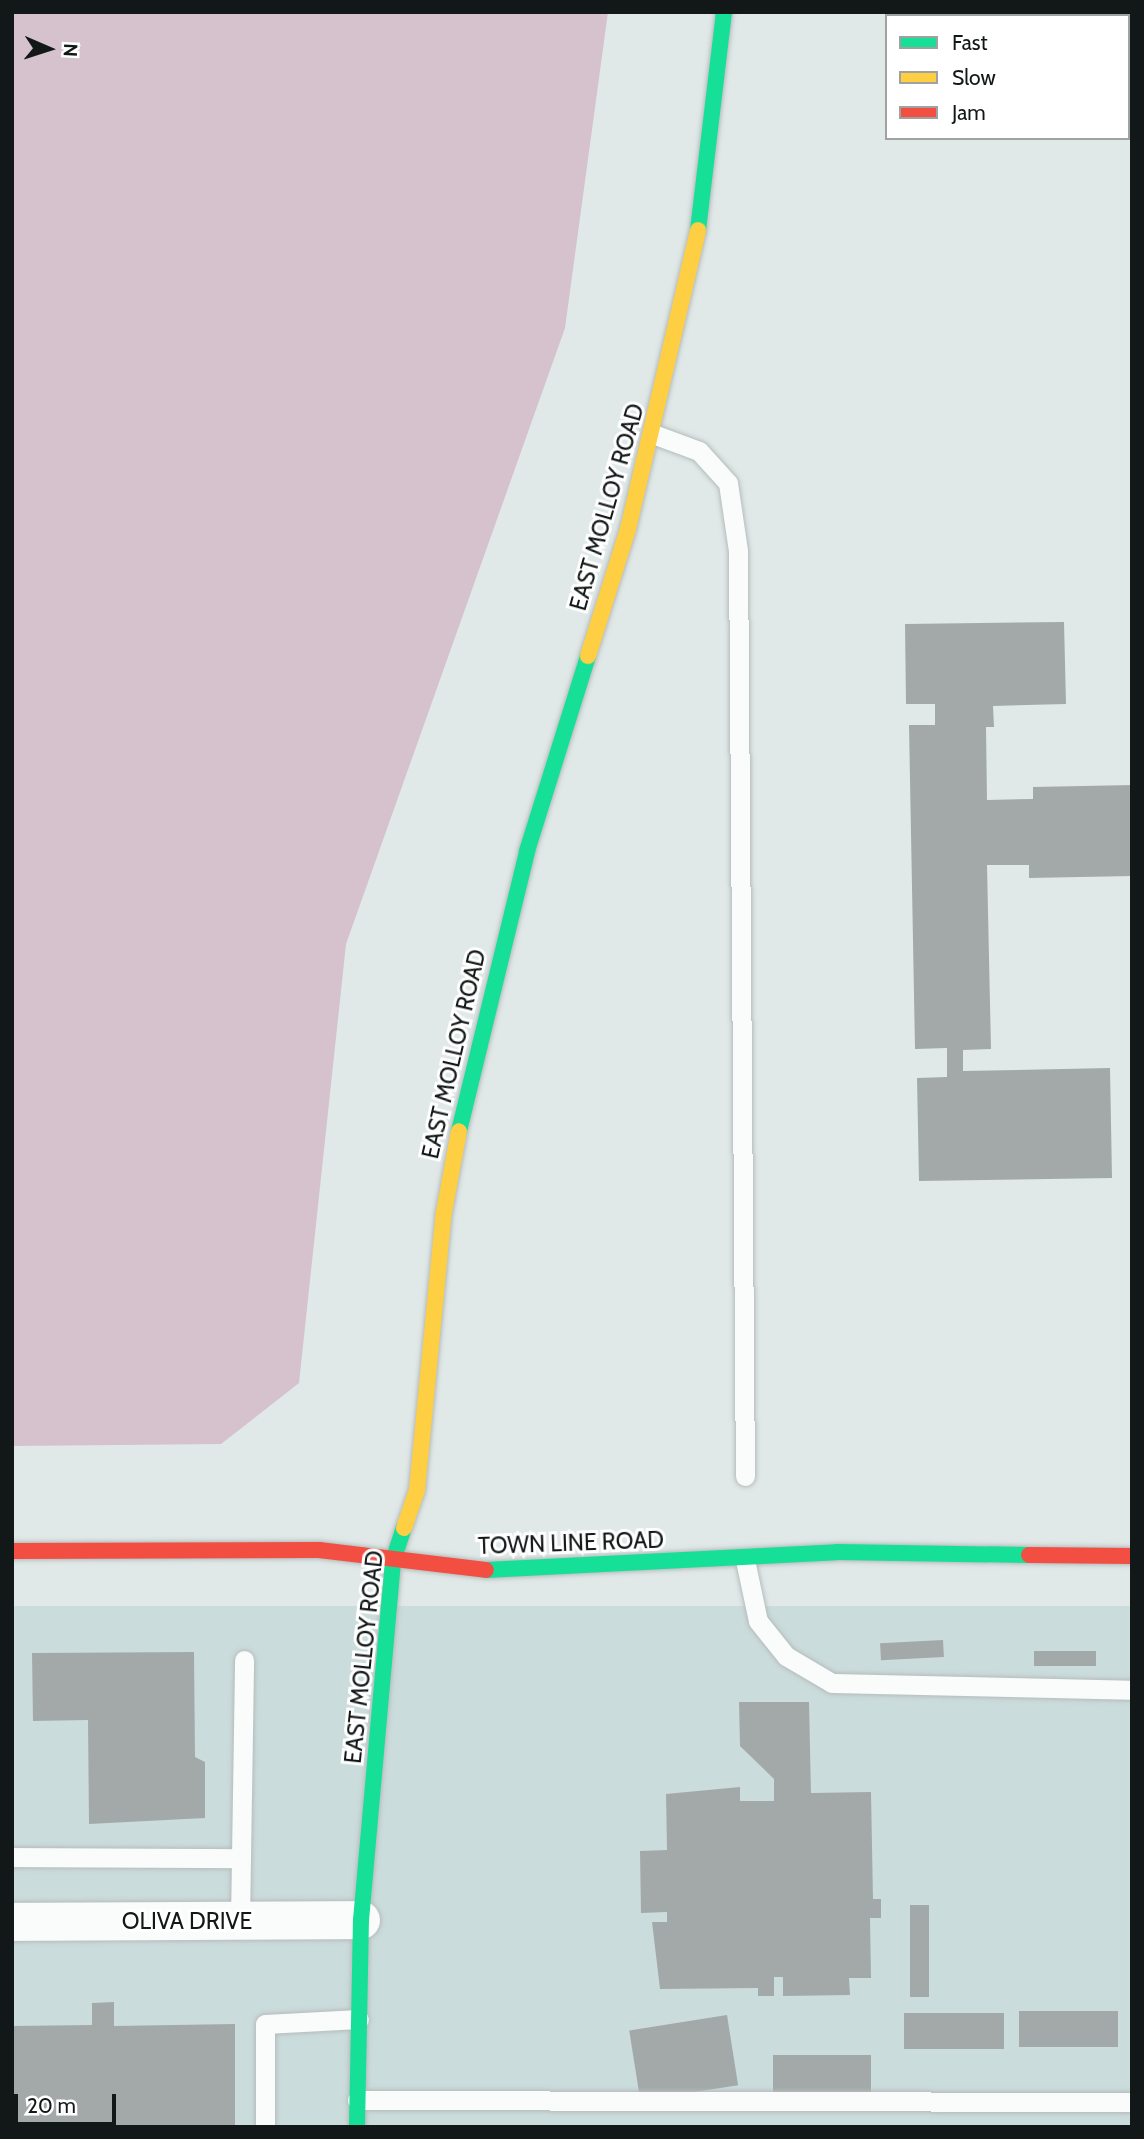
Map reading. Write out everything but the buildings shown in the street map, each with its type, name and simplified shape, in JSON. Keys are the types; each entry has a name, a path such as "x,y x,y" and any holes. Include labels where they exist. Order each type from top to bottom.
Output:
{"street":[{"name":"EAST MOLLOY ROAD","path":"357,2127 361,1920 393,1561 417,1490 444,1212 467,1085 527,851 653,434 703,201 724,12"},
{"name":"TOWN LINE ROAD","path":"12,1551 319,1550 480,1570 745,1560 837,1552 1132,1556"},
{"name":"OLIVA DRIVE","path":"12,1922 361,1920"}],"lane":[{"path":"653,434 699,451 728,483 738,551 745,1476"},
{"path":"745,1560 758,1622 786,1656 832,1682 1132,1690"},
{"path":"240,1921 244,1660"},
{"path":"12,1857 241,1858"},
{"path":"265,2127 265,2024 359,2020"},
{"path":"357,2100 1132,2102"}],"shaded area":[{"path":"12,12 608,12 565,328 346,944 299,1383 221,1444 12,1446"},
{"path":"12,1606 1132,1606 1132,2127 12,2127"}],"traffic: fast":[{"path":"698,230 724,12"},
{"path":"459,1131 527,851 588,656"},
{"path":"357,2127 361,1920 393,1561 404,1528"},
{"path":"486,1570 837,1552 1029,1555"}],"traffic: slow":[{"path":"588,656 628,529 698,230"},
{"path":"404,1528 417,1490 444,1212 459,1131"}],"traffic: jam":[{"path":"12,1551 319,1550 486,1570"},
{"path":"1029,1555 1132,1556"}]}
